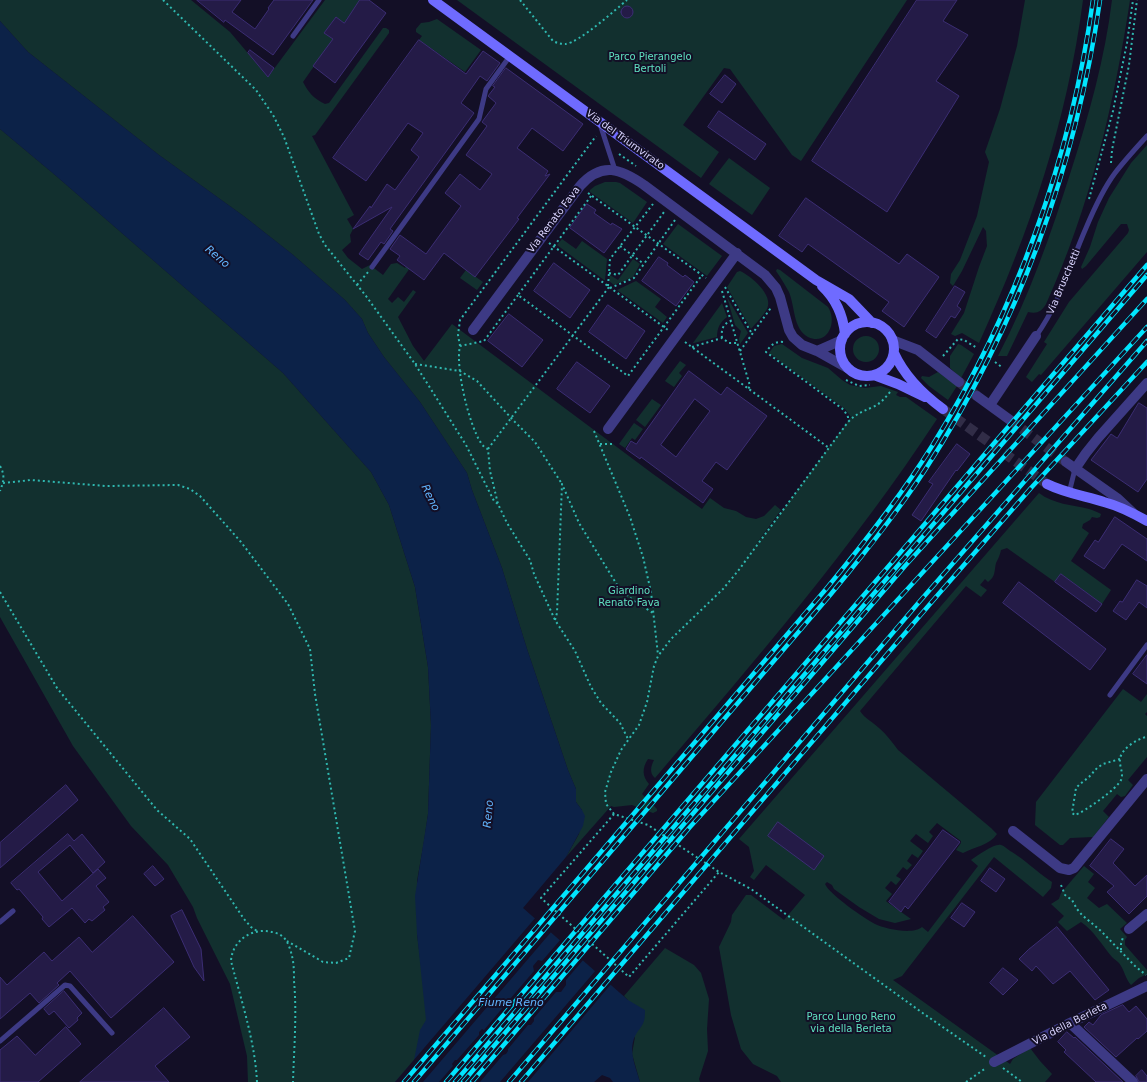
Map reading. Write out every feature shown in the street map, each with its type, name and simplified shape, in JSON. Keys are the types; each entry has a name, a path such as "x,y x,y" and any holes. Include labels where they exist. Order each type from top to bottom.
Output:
{"main road":[{"name":"Via del Triumvirato","path":"433,0 816,280 849,299 872,323"},
{"name":"Via del Triumvirato","path":"816,280 831,295 839,308 843,319 844,337"},
{"path":"894,353 889,365 880,373 863,376 849,369 842,360 840,353 844,337 849,330 857,324 867,322 872,323 886,330 892,340 894,353 902,367 932,400 943,409"},
{"path":"874,375 898,384 932,400"},
{"path":"1047,484 1069,493 1105,502 1147,521"}],"street":[{"name":"Via Renato Fava","path":"473,330 580,186 588,178 597,173 615,170"},
{"path":"615,170 630,175 765,275 776,288 789,330 793,337 802,345 817,351 849,369"},
{"path":"608,429 737,253"},
{"name":"Via Bruschetti","path":"990,405 1036,336"},
{"path":"817,351 844,337"},
{"path":"892,340 918,350 959,382"},
{"path":"1075,469 1098,438 1147,383"},
{"path":"977,396 1010,420"},
{"path":"1066,462 1117,498 1134,514"},
{"path":"1013,831 1060,868 1070,870 1074,868 1147,779"},
{"path":"1129,929 1147,914"},
{"name":"Via della Berleta","path":"994,1062 1147,986"},
{"path":"1070,1023 1132,1082"}],"lane":[{"path":"293,36 319,0"},
{"path":"372,267 479,119 486,89 510,56"},
{"path":"599,121 615,170"},
{"name":"Via Bruschetti","path":"1036,336 1058,300 1086,228 1114,174 1147,136"},
{"path":"1069,493 1075,469"},
{"path":"1110,695 1147,644"},
{"path":"0,922 13,911"},
{"path":"0,1041 65,985 70,986 112,1033"}],"path":[{"path":"162,0 256,90 273,115 284,137 319,234 415,364 466,444 494,501 498,504"},
{"path":"520,0 553,41 560,44 567,44 582,36 627,0"},
{"path":"1088,202 1113,111 1127,43 1133,0"},
{"path":"1114,174 1111,167 1112,150 1128,65 1137,0"},
{"path":"488,449 481,444 471,418 460,370 458,353 460,346 458,335 460,320 597,135"},
{"path":"567,175 570,178"},
{"path":"580,186 591,196 646,236 715,284"},
{"path":"460,346 484,341 591,196"},
{"path":"609,287 610,259 654,203 648,199"},
{"path":"628,740 620,723 601,703 591,687 575,651 555,620 530,560 512,533 498,504 490,471 488,449 609,287 634,278 676,219"},
{"path":"609,273 618,274 646,236"},
{"path":"541,237 829,448"},
{"path":"620,246 644,264"},
{"path":"357,285 372,267"},
{"path":"518,295 628,376 702,275"},
{"path":"748,389 750,386 721,289 724,285 752,334"},
{"path":"740,351 770,309 772,302"},
{"path":"722,338 722,330 726,322 731,321"},
{"path":"691,347 722,338"},
{"path":"722,338 729,343 738,343"},
{"path":"942,358 958,339 964,340 977,348"},
{"path":"766,352 844,410 848,417 848,422"},
{"path":"995,362 1003,368"},
{"path":"415,364 460,370 477,381 535,442 562,484 579,523 619,588 634,601 653,613"},
{"path":"895,389 874,407 860,412 848,422 733,577 723,589 671,639 658,656 647,702 639,725 620,750 611,772 606,792 606,804 614,814 648,825 719,872 751,889 781,909 924,1014 1022,1082"},
{"path":"594,431 630,517 643,557 651,592 658,656"},
{"path":"600,444 612,444"},
{"path":"0,466 4,474 0,491"},
{"path":"3,483 32,480 106,486 178,485 190,489 200,496 241,542 288,604 310,649 314,694 355,931 349,958 336,963 323,962 287,941 279,933 266,930 257,931 238,942 231,953 231,961 256,1068 257,1082"},
{"path":"555,620 557,613 562,484"},
{"path":"0,592 57,688 157,810 190,839 244,919 257,931"},
{"path":"1120,759 1097,768 1076,788 1072,814 1080,814 1094,803 1101,800 1116,787 1122,777 1120,759 1122,753 1130,744 1147,737"},
{"path":"614,814 541,898 629,976 719,872"},
{"path":"1061,885 1065,895 1072,900 1077,909 1135,966 1147,975"},
{"path":"1122,952 1122,941 1129,929"},
{"path":"287,941 292,956 296,1002 293,1082"},
{"path":"966,1082 994,1062"}],"green space":[{"name":"Giardino Renato Fava","path":"0,0 191,0 230,32 268,77 325,0 360,0 344,23 336,17 324,33 333,39 303,82 309,92 321,102 325,104 329,103 383,28 389,30 389,33 315,135 312,136 354,215 347,219 353,229 350,235 351,242 342,250 348,258 362,269 370,265 383,275 391,264 397,263 405,268 419,249 422,251 388,299 392,303 398,297 404,302 413,290 416,292 398,317 413,346 424,361 452,324 702,509 710,498 724,508 736,511 746,517 756,519 764,516 775,505 781,510 754,547 851,417 845,409 769,353 774,346 782,344 802,358 828,368 850,385 865,388 881,386 898,392 896,395 906,397 937,419 871,513 802,603 655,778 651,769 654,760 648,759 645,766 644,775 649,784 642,794 657,809 657,811 653,813 632,805 611,806 566,857 579,834 582,810 576,802 576,789 568,770 527,649 502,568 467,473 420,402 384,357 368,333 362,319 345,300 292,254 245,217 159,155 28,52 0,21"},
{"name":"Parco Pierangelo Bertoli","path":"457,0 907,0 801,161 792,155 730,69 724,68 683,125 719,152 701,178"},
{"path":"1025,0 1083,0 1076,45 1057,133 1015,259 979,343 962,333 955,336 951,334 964,313 987,246 986,231 983,227 962,271 953,286 950,283 951,274 960,260 977,216 989,162 985,152 1000,109 1017,46"},
{"path":"1112,0 1130,0 1124,39 1108,117 1088,193 1062,267 1046,304 1038,312 1028,312 1007,356 998,356 1020,311 1056,218 1096,86"},
{"path":"437,19 481,50 465,72 419,40 422,36 416,32 416,29 421,23"},
{"path":"0,129 283,373 371,472 389,505 415,587 428,667 431,725 428,814 417,881 417,934 422,974 469,1082 248,1082 247,1056 230,984 193,907 168,865 131,826 73,746 0,617"},
{"path":"1147,145 1147,252 1041,375 1039,374 1032,382 1026,377 1047,344 1044,342 1069,302 1128,233 1129,230 1127,224 1121,224 1082,269 1081,267 1090,247 1098,222 1109,198 1131,163"},
{"path":"729,158 770,188 752,215 709,184"},
{"path":"605,182 620,183 647,202 633,223 590,192 590,190 595,186"},
{"path":"678,224 722,256 707,276 663,244"},
{"path":"562,239 576,249 582,241 607,259 605,280 557,245"},
{"path":"633,259 640,264 633,277 614,285 609,281 610,275 618,280"},
{"path":"777,269 828,307 832,320 829,331 825,336 815,339 808,337 800,329 795,317 789,292 776,271"},
{"path":"466,270 483,282 477,290 460,278"},
{"path":"740,271 750,277 760,287 767,298 767,309 751,329 727,287 737,272"},
{"path":"636,281 661,299 655,307 667,317 663,323 617,290"},
{"path":"727,297 748,333 740,344 739,339 741,331 735,325"},
{"path":"722,303 727,317 719,326 717,337 693,343"},
{"path":"866,336 876,339 879,349 876,359 866,362 856,359 853,349 856,339"},
{"path":"958,344 974,354 961,378 950,368 950,356"},
{"path":"680,361 686,365 679,373 682,376 674,387 665,381"},
{"path":"938,372 957,386 948,400 921,378 922,376 929,377"},
{"path":"652,399 661,405 645,427 636,420"},
{"path":"634,423 643,429 635,440 632,438 625,448 619,444"},
{"name":"Parco Lungo Reno via della Berleta","path":"1039,493 1050,500 1094,510 1101,514 1100,517 1092,517 1083,524 1082,528 1089,533 1071,561 1111,590 1102,604 1061,574 1055,582 1007,548 1001,550 992,578 988,582 985,579 980,585 987,590 981,597 966,586 860,711 884,733 898,750 997,834 990,841 963,853 956,850 961,841 937,823 929,832 933,836 928,843 916,834 910,841 923,851 918,858 912,854 907,861 912,865 907,870 903,867 896,876 901,879 896,885 891,881 885,888 892,894 886,901 911,919 895,923 879,919 834,889 832,885 827,882 825,884 840,900 875,924 885,928 906,931 912,931 922,927 928,932 978,866 971,860 995,846 1004,846 1052,882 1051,888 1043,897 994,857 902,976 893,980 1010,1064 1013,1059 1030,1048 1052,1074 1045,1082 781,1082 777,1076 753,1064 741,1049 731,1015 719,947 731,922 732,915 746,895 751,895 784,920 805,895 766,865 754,880 750,877 754,871 749,847 739,839"},
{"path":"1123,689 1141,702 1147,694 1147,712 1145,714 1147,716 1147,757 1128,780 1133,785 1125,796 1121,797 1117,794 1103,811 1109,817 1093,837 1070,838 1063,845 1060,845 1035,825 1036,802"},
{"path":"1084,866 1094,874 1088,882 1095,888 1087,898 1099,908 1107,904 1127,923 1120,929 1127,937 1125,940 1125,945 1147,970 1147,974 1139,978 1131,985 1119,963 1112,957 1086,926 1081,922 1067,931 1058,922 1064,916 1051,904 1059,899 1061,893"},
{"path":"665,948 694,965 701,973 709,999 707,1029 708,1051 699,1079 700,1082 640,1082 632,1054 635,1037 557,1082 628,1000 624,996"}],"water":[{"name":"Fiume Reno","path":"0,21 28,52 159,155 245,217 292,254 345,300 362,319 368,333 384,357 420,402 467,473 502,568 527,649 568,770 576,789 576,802 585,816 583,826 566,857 523,908 628,1000 645,1010 644,1022 635,1036 632,1047 633,1059 640,1082 613,1082 610,1078 602,1075 594,1082 395,1082 414,1060 420,1030 426,1020 417,934 415,896 428,814 431,725 428,667 415,587 389,505 371,472 283,373 0,129"}],"pier":[{"path":"536,917 552,931 423,1082 395,1082"},
{"path":"561,939 584,959 566,980 566,985 561,992 556,992 534,1018 531,1025 528,1025 508,1049 506,1054 503,1055 480,1082 439,1082 453,1066 452,1064 455,1060 457,1060 479,1035 479,1032 482,1029 484,1030 505,1005 505,1001 508,998 510,999 534,971 533,966 538,960 542,961"},
{"path":"596,970 612,983 528,1082 500,1082"}],"building":[{"path":"197,0 241,0 232,12 255,29 274,0 313,0 273,55 225,20 224,22"},
{"path":"360,0 369,0 386,13 335,83 313,66 333,39 324,33 336,17 344,23"},
{"path":"917,0 957,0 943,21 968,35 936,81 959,96 887,212 812,161"},
{"path":"629,6 632,7 632,17 625,18 622,17 621,10 622,7"},
{"path":"419,40 466,74 483,51 500,63 487,81 480,76 461,103 474,113 390,229 393,231 384,244 381,242 368,260 359,254 392,207 353,229 370,206 371,208 387,184 395,190 419,157 411,150 423,133 408,123 366,181 333,158"},
{"path":"250,50 274,68 268,77 248,53"},
{"path":"506,68 583,124 563,151 532,128 517,148 548,171 545,176 550,174 517,218 519,219 475,277 444,253 424,280 397,260 400,256 390,249 400,235 426,254 461,206 445,193 460,174 480,190 492,174 466,155 487,126 482,122 496,103 488,96 495,87 493,86"},
{"path":"725,75 736,84 722,103 710,94"},
{"path":"719,111 766,144 755,160 708,127"},
{"path":"806,198 899,264 907,254 939,277 904,327 882,311 889,302 808,244 802,252 779,236"},
{"path":"587,204 596,210 594,213 611,225 612,223 622,229 604,253 570,228"},
{"path":"659,257 683,277 685,275 694,282 676,306 642,281"},
{"path":"554,263 590,290 570,318 534,291"},
{"path":"955,286 965,292 957,306 961,309 955,318 951,316 936,338 926,331"},
{"path":"608,305 645,331 626,359 589,332"},
{"path":"509,314 543,340 522,367 488,341"},
{"path":"577,362 610,386 590,413 557,389"},
{"path":"689,371 721,395 727,387 767,416 727,470 716,462 702,481 713,489 703,503 641,457 640,459 626,449 631,441 636,444","holes":["695,399 710,411 676,457 661,445"]},
{"path":"1139,403 1147,408 1147,479 1138,492 1091,460 1111,434 1117,438"},
{"path":"957,444 970,454 957,471 956,470 921,521 912,515 933,484 929,482"},
{"path":"1115,517 1147,539 1147,561 1122,544 1104,569 1084,556 1095,540 1098,542"},
{"path":"1061,574 1102,604 1096,612 1055,582"},
{"path":"1137,580 1147,586 1147,608 1139,602 1126,620 1113,611 1120,601 1122,602"},
{"path":"1019,582 1106,649 1090,670 1003,603"},
{"path":"1147,655 1147,684 1133,674"},
{"path":"66,785 78,800 0,868 0,843"},
{"path":"778,822 824,856 814,870 768,836"},
{"path":"943,830 960,842 908,909 905,906 901,912 889,902"},
{"path":"68,834 74,841 82,834 105,862 93,873 70,845 38,872 62,901 98,869 106,878 96,886 109,902 103,907 105,910 92,921 89,919 85,923 72,908 49,927 42,919 43,917 19,889 17,890 11,883"},
{"path":"1111,839 1124,849 1113,863 1135,886 1147,875 1147,896 1129,914 1107,892 1114,886 1090,866"},
{"path":"153,866 164,879 155,886 144,874"},
{"path":"990,868 1005,879 996,892 981,881"},
{"path":"962,903 975,912 964,927 951,918"},
{"path":"182,910 201,949 204,981 194,967 171,916"},
{"path":"133,916 174,962 111,1018 70,971 57,983 59,985 39,1003 30,993 0,1019 0,977 7,985 44,952 52,961 79,937 92,952"},
{"path":"1057,927 1109,990 1095,1000 1070,971 1053,984 1036,966 1032,971 1019,959"},
{"path":"1003,968 1018,980 1003,995 990,983"},
{"path":"64,991 82,1013 77,1018 78,1020 69,1028 54,1011 49,1015 44,1009"},
{"path":"1123,1005 1129,1012 1136,1006 1147,1019 1147,1031 1116,1057 1084,1027 1089,1022 1093,1025 1101,1015"},
{"path":"164,1008 190,1037 155,1066 169,1082 80,1082"},
{"path":"66,1027 81,1044 38,1082 0,1082 0,1050 17,1036 35,1055"},
{"path":"1067,1032 1074,1038 1075,1037 1123,1082 1096,1082 1064,1052 1066,1050 1058,1042"},
{"path":"1142,1070 1147,1076 1147,1082 1139,1082 1136,1076"}],"tunnel":[{"path":"959,382 977,396"},
{"path":"943,409 1047,484"},
{"path":"1010,420 1066,462"}],"railway":[{"path":"404,1082 826,589 882,519 932,446 962,395 990,342 1036,232 1055,175 1070,117 1083,59 1093,0"},
{"path":"414,1082 831,594 880,533 925,470 958,416 988,360 1014,303 1038,244 1058,185 1075,124 1089,62 1100,0"},
{"path":"446,1082 1147,265"},
{"path":"455,1082 1147,275"},
{"path":"463,1082 905,566 1147,299"},
{"path":"472,1082 690,827 1147,327"},
{"path":"509,1082 920,601 1147,341"},
{"path":"521,1082 936,597 1031,488 1147,362"}],"water label":[{"name":"Reno","path":"217,257"},
{"name":"Reno","path":"430,498"},
{"name":"Reno","path":"489,814"}]}
